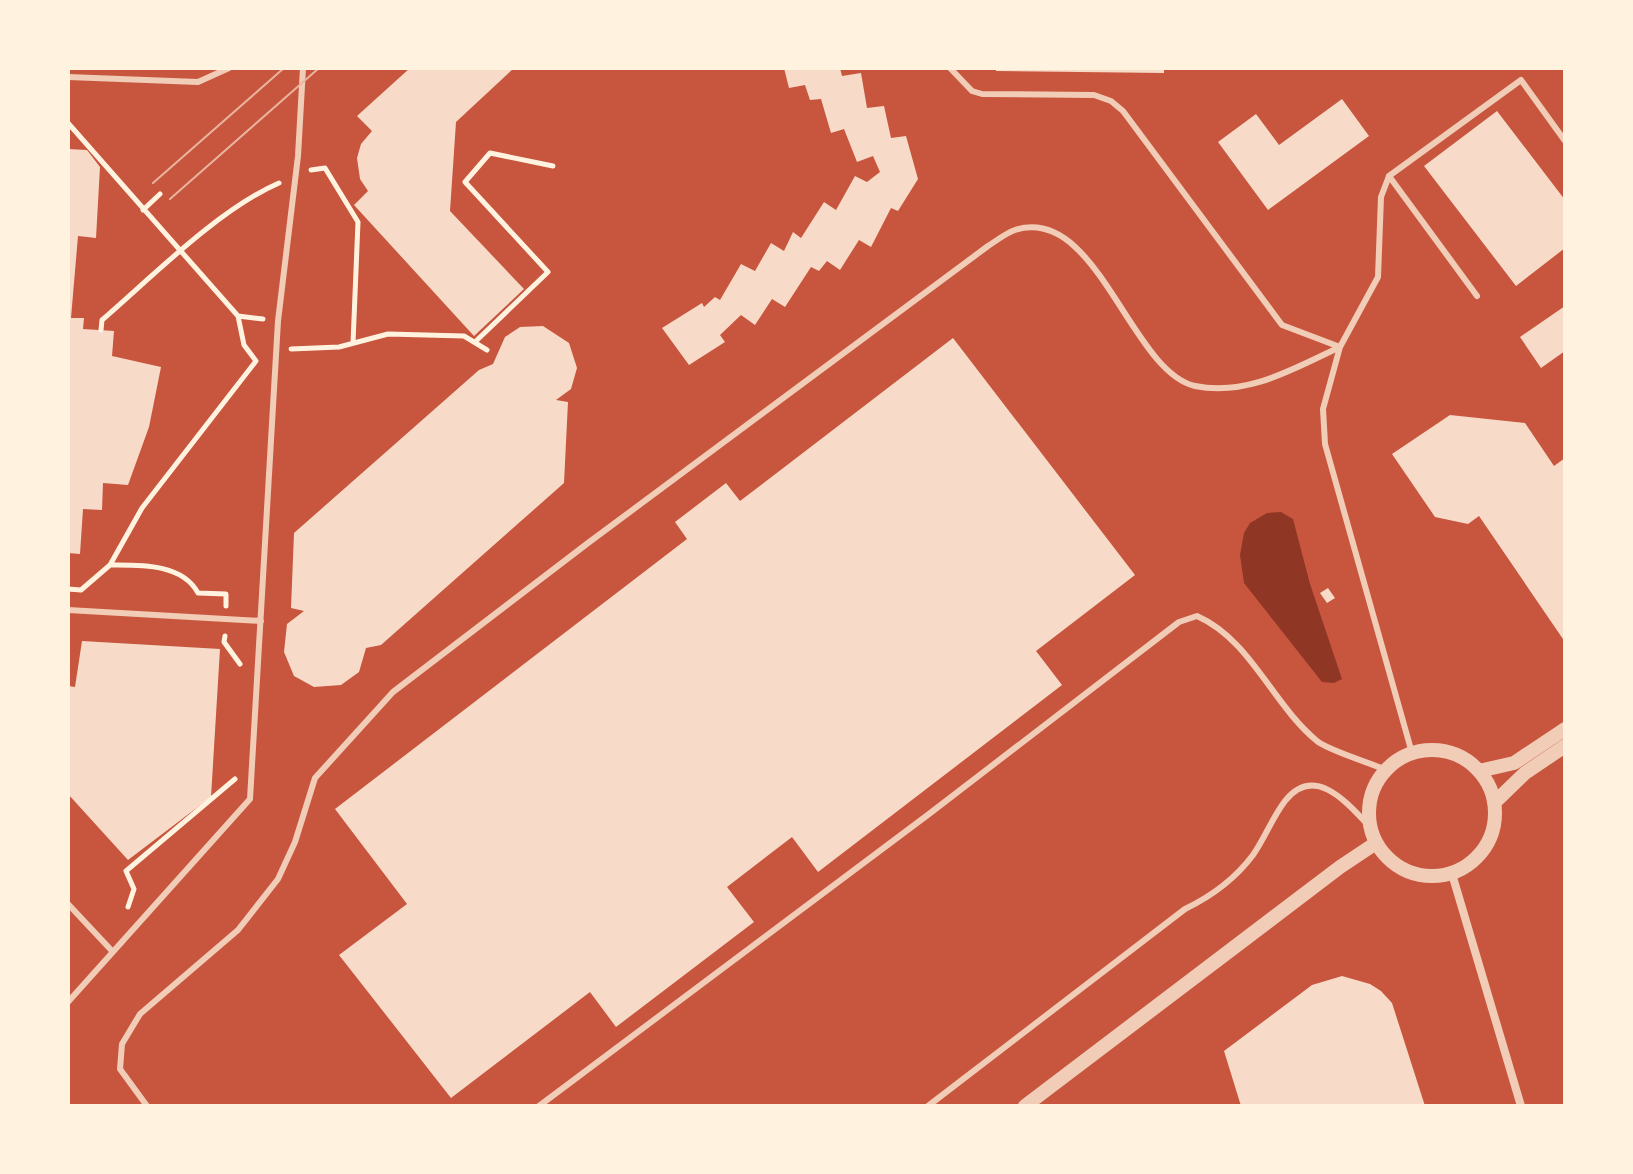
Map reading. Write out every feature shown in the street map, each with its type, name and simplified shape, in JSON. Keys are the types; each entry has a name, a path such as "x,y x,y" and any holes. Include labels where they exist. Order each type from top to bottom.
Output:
{"street":[{"path":"1479,771 1514,763 1565,729"},
{"path":"1494,803 1525,773 1565,746"},
{"path":"1430,750 1449,752 1479,771 1489,786 1494,803 1494,828 1488,843 1479,856 1452,874 1434,877 1409,872 1386,858 1370,827 1369,807 1374,786 1386,770 1412,753 1430,750"},
{"path":"1025,1106 1376,843"},
{"path":"1452,874 1521,1106"}],"lane":[{"path":"68,77 198,82 229,68"},
{"path":"68,1002 250,799 278,321 303,68"},
{"path":"950,68 972,91 982,94 1094,95 1111,101 1128,118 1282,325 1340,347"},
{"path":"1412,753 1325,444 1323,409 1340,347 1378,277 1381,197 1389,176 1521,80 1565,141"},
{"path":"1389,176 1477,296"},
{"path":"147,1106 120,1069 122,1044 140,1014 238,930 262,900 278,879 295,842 315,778 393,692 988,246 1015,230 1043,229 1066,238 1093,268 1150,350 1172,375 1192,385 1219,389 1260,383 1340,347"},
{"path":"68,610 261,621"},
{"path":"539,1106 917,824 1179,622 1197,616 1216,624 1234,641 1300,727 1321,745 1386,770"},
{"path":"928,1106 1185,909 1208,898 1235,875 1254,854 1286,800 1299,788 1316,786 1331,789 1370,827"},
{"path":"68,904 113,952"}],"path":[{"path":"68,123 238,316 278,321"},
{"path":"475,342 548,272 465,182 490,153 553,166"},
{"path":"101,330 102,320 252,195 314,168 325,168 358,222 353,343"},
{"path":"143,210 160,194"},
{"path":"256,361 262,350 339,347 388,334 464,336 487,350"},
{"path":"68,589 81,590 110,565"}],"shaded area":[{"path":"1281,512 1293,519 1310,584 1342,679 1334,683 1322,682 1244,583 1240,555 1244,533 1250,523 1267,513"}],"building":[{"path":"410,68 514,68 456,122 450,211 524,289 474,336 354,205 368,191 360,179 357,158 361,144 372,131 357,116"},
{"path":"784,68 840,68 842,76 861,73 867,108 884,106 891,138 906,136 918,179 898,211 891,208 871,247 859,240 840,270 827,261 819,271 811,267 785,307 772,299 755,325 741,315 720,335 725,342 689,365 662,328 702,303 704,307 715,297 720,300 741,264 755,271 771,243 784,251 793,232 801,238 824,202 836,210 855,176 867,182 880,172 873,156 857,162 844,129 831,133 821,99 810,100 805,85 789,88"},
{"path":"996,68 1164,68 1164,73 996,71"},
{"path":"1342,99 1369,136 1268,210 1218,142 1256,114 1279,145"},
{"path":"1497,111 1565,200 1565,248 1516,286 1424,166"},
{"path":"68,149 87,150 100,167 96,238 78,236 71,318 84,318 83,329 114,331 112,356 161,367 149,427 128,485 103,483 102,510 83,509 80,554 68,553"},
{"path":"1565,306 1565,351 1541,368 1520,337"},
{"path":"543,326 569,343 577,368 571,389 556,400 568,402 564,483 381,645 366,648 359,672 341,685 314,687 294,676 284,652 287,624 304,611 291,608 294,533 479,370 493,364 505,337 520,327"},
{"path":"953,338 1135,575 1036,651 1062,685 818,872 792,837 727,887 754,922 616,1027 590,992 451,1098 339,955 407,904 335,809 687,539 675,522 726,483 740,501"},
{"path":"1450,415 1525,423 1554,466 1565,458 1565,642 1479,516 1468,524 1435,517 1392,454"},
{"path":"1328,588 1335,598 1327,603 1320,593"},
{"path":"82,641 220,649 211,797 128,860 68,794 68,686 75,687"},
{"path":"1342,976 1370,984 1392,1003 1425,1106 1241,1106 1224,1051 1312,985"}],"tram line":[{"path":"153,183 284,68"},
{"path":"170,199 319,68"}]}
